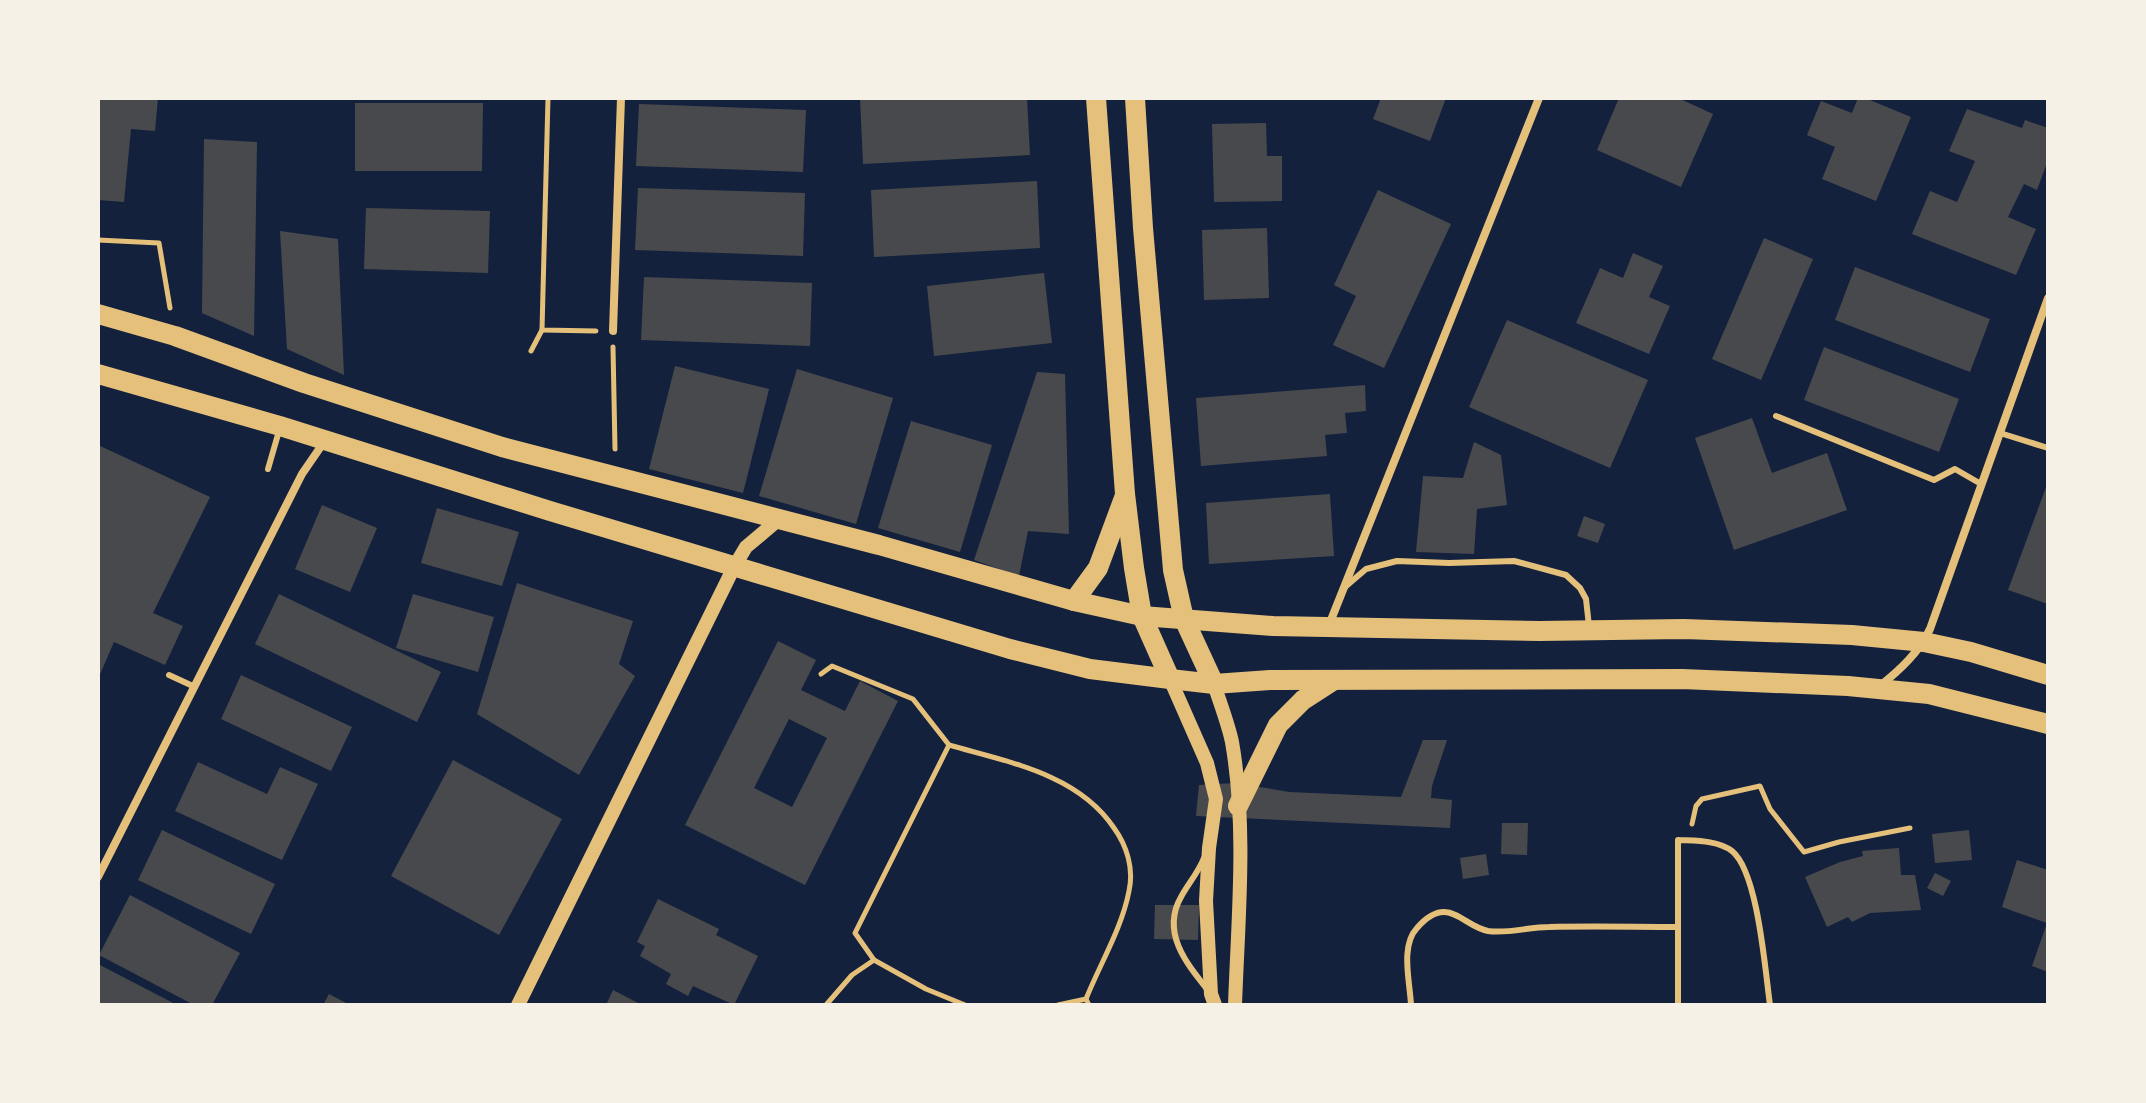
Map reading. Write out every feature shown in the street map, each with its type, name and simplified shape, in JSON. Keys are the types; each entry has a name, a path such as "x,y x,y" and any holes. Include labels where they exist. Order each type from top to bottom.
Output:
{"main road":[{"path":"1096,98 1125,494 1142,616 1170,679"},
{"path":"1135,98 1143,228 1173,570 1184,619 1214,684"},
{"path":"98,314 175,336 304,383 487,442 1074,601 1142,616 1273,626 1776,631 1924,642 1971,652 2048,675"},
{"path":"98,374 280,426 1023,653 1090,669 1214,684 1334,680 1682,679 1878,688 1929,694 2048,724"},
{"path":"1074,601 1098,568 1125,494"},
{"path":"1238,806 1278,725 1303,700 1334,680"}],"street":[{"path":"613,331 621,98"},
{"path":"1328,625 1539,98"},
{"path":"1878,688 1902,668 1924,642 2048,298"},
{"path":"98,877 302,474 325,440"},
{"path":"518,1005 734,567 746,547 778,520"},
{"path":"1170,679 1207,763 1216,799 1206,901 1213,1000"},
{"path":"1214,684 1232,741 1238,806 1240,883 1235,1005"}],"lane":[{"path":"1776,416 1934,480 1955,469 1981,484"},
{"path":"268,469 280,426"},
{"path":"2000,433 2048,448"},
{"path":"1345,587 1366,569 1397,561 1514,561 1566,575 1580,588 1586,599 1590,629"},
{"path":"169,675 195,687"},
{"path":"1678,1005 1678,840 1688,840 1730,849 1747,873 1753,890 1770,1005"},
{"path":"1209,848 1173,916 1177,946 1213,1000"},
{"path":"1411,1005 1407,946 1414,930 1425,920 1441,913 1454,913 1490,931 1546,927 1678,927"}],"path":[{"path":"531,351 542,330 548,98"},
{"path":"98,240 159,243 175,336"},
{"path":"542,330 613,331 616,478"},
{"path":"821,674 832,666 913,699 949,745 1041,772 1068,786 1090,799 1124,843 1130,866 1129,891 1087,1002 1058,1005"},
{"path":"949,745 855,933 874,960 935,994 965,1005"},
{"path":"1688,840 1696,806 1702,799 1760,786 1770,809 1804,852 1910,828"},
{"path":"826,1005 852,975 874,960"}],"building":[{"path":"98,98 158,98 155,131 131,129 124,202 98,200"},
{"path":"860,98 1027,98 1030,155 863,164"},
{"path":"1381,98 1446,98 1430,141 1373,119"},
{"path":"1619,98 1678,98 1713,114 1681,187 1597,150"},
{"path":"1858,98 1911,117 1876,201 1822,179 1835,147 1807,135 1821,101 1852,113"},
{"path":"355,103 483,103 482,171 355,171"},
{"path":"639,104 806,110 803,172 636,166"},
{"path":"1967,109 2022,128 2025,120 2048,128 2048,160 2037,190 2024,184 2008,217 2036,229 2016,275 1912,234 1930,191 1957,202 1975,161 1949,151"},
{"path":"1266,123 1267,156 1282,156 1282,201 1214,202 1212,124"},
{"path":"204,139 257,142 254,336 202,313"},
{"path":"1037,181 1040,248 874,257 871,190"},
{"path":"638,188 805,193 803,256 635,250"},
{"path":"1378,190 1451,224 1384,368 1333,345 1356,296 1334,285"},
{"path":"366,208 490,211 488,273 364,269"},
{"path":"1267,228 1269,298 1204,300 1202,230"},
{"path":"280,231 338,239 344,375 287,349"},
{"path":"1764,238 1813,259 1761,380 1712,359"},
{"path":"1633,253 1663,266 1649,297 1670,306 1649,354 1576,323 1600,268 1623,278"},
{"path":"1855,267 1990,319 1970,372 1835,320"},
{"path":"1044,273 1052,343 934,356 927,286"},
{"path":"644,277 812,283 810,346 641,340"},
{"path":"1507,320 1648,380 1610,468 1469,407"},
{"path":"1824,347 1959,399 1939,452 1804,400"},
{"path":"675,366 769,389 743,493 649,469"},
{"path":"797,369 893,398 856,524 759,496"},
{"path":"1037,372 1065,374 1069,534 1028,531 1019,576 974,560"},
{"path":"1365,385 1366,411 1345,413 1347,433 1325,435 1327,456 1201,466 1196,398"},
{"path":"1752,418 1772,473 1827,453 1847,510 1734,550 1695,438"},
{"path":"911,421 992,445 960,552 878,528"},
{"path":"1474,442 1501,455 1507,505 1477,509 1474,554 1416,552 1423,476 1463,478"},
{"path":"98,445 210,497 153,613 183,626 165,665 114,642 98,679"},
{"path":"2048,482 2048,604 2008,590"},
{"path":"1330,494 1334,556 1209,564 1206,503"},
{"path":"322,505 377,528 350,592 295,569"},
{"path":"437,508 519,532 502,586 421,563"},
{"path":"1584,516 1605,524 1598,543 1577,536"},
{"path":"517,583 633,621 619,664 635,676 579,775 477,714"},
{"path":"279,594 441,672 417,722 255,644"},
{"path":"413,594 494,617 478,672 396,648"},
{"path":"778,641 816,660 801,690 845,711 860,681 898,701 805,885 685,825","holes":["789,719 827,738 792,807 754,788"]},
{"path":"241,675 352,727 331,771 221,719"},
{"path":"1423,740 1447,740 1431,798 1452,800 1450,828 1196,816 1199,785 1236,783 1289,792 1401,797"},
{"path":"453,760 562,819 499,935 391,876"},
{"path":"198,762 267,794 280,767 318,784 282,860 175,811"},
{"path":"1502,823 1528,823 1527,855 1501,854"},
{"path":"162,830 275,884 251,934 138,880"},
{"path":"1969,830 1972,860 1935,863 1932,834"},
{"path":"1899,848 1901,875 1915,875 1921,910 1870,913 1852,922 1848,917 1827,927 1805,877 1863,856 1862,851"},
{"path":"1486,854 1489,875 1463,879 1460,858"},
{"path":"2017,860 2048,870 2048,972 2032,966 2047,923 2002,907"},
{"path":"1935,873 1951,881 1943,896 1927,888"},
{"path":"130,895 240,953 212,1005 194,1005 99,955"},
{"path":"658,899 719,929 716,935 758,956 734,1005 693,986 688,996 666,984 671,974 640,956 645,946 637,942"},
{"path":"1155,905 1199,905 1198,940 1154,939"},
{"path":"98,964 177,1005 98,1005"},
{"path":"613,990 642,1005 606,1005"},
{"path":"329,994 350,1005 323,1005"}]}
